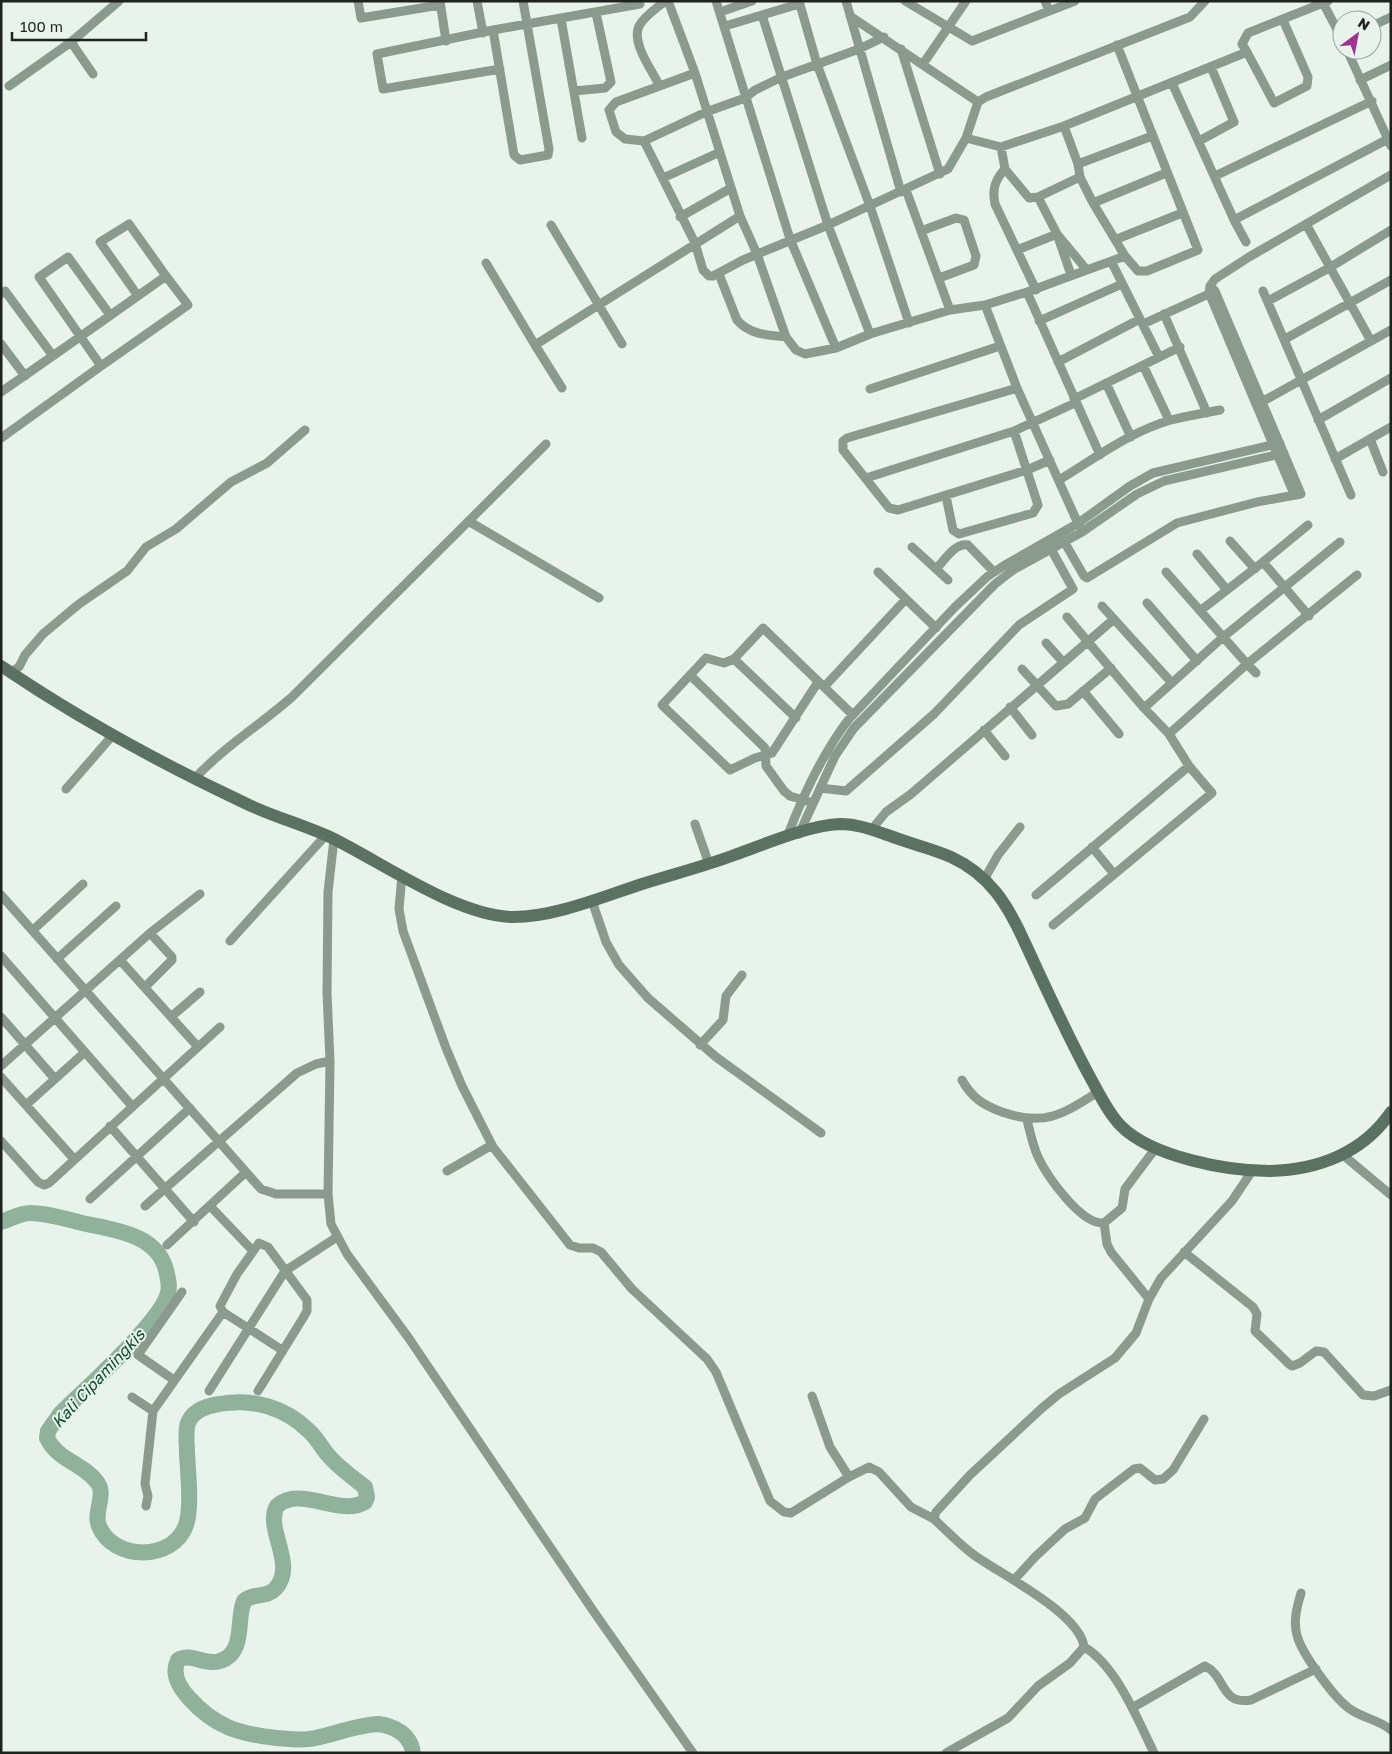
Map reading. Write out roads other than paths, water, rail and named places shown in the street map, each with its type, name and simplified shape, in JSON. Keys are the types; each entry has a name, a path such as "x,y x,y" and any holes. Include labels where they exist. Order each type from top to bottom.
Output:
{"street":[{"path":"9,86 71,42 118,1"},
{"path":"358,1 362,18 440,3 446,41"},
{"path":"477,1 483,33"},
{"path":"493,30 514,155 520,160 548,155 550,149 523,1"},
{"path":"500,69 382,89 377,54 493,30 640,4 639,1"},
{"path":"659,85 640,47 637,32 640,24 667,1 695,73 740,216 757,254 786,337 796,350 805,354 836,348 870,334 950,310 985,305 1032,291 1086,269 1125,256"},
{"path":"716,1 790,239 836,348"},
{"path":"720,12 752,1"},
{"path":"846,1 859,49 904,191 950,310"},
{"path":"905,1 972,41 1075,1"},
{"path":"923,64 966,1"},
{"path":"1045,1 1049,12"},
{"path":"644,141 680,217 695,243 706,275 713,276 757,254 828,225 948,169 966,138 978,102 986,97 1190,17 1205,1"},
{"path":"725,26 799,2 817,64 870,206 909,323"},
{"path":"1283,20 1310,82 1307,86 1274,103 1242,44 1248,33 1324,2 1332,18"},
{"path":"574,91 605,88 611,82 596,12"},
{"path":"762,14 828,225 870,334"},
{"path":"850,16 978,102"},
{"path":"561,19 582,138"},
{"path":"695,73 616,102 609,110 619,135 625,139 644,141 706,112 745,98 755,90 782,77 884,38"},
{"path":"71,42 93,74"},
{"path":"1064,126 1078,164 1080,177 1093,203 1125,256 1138,271 1143,272 1198,250 1117,45"},
{"path":"901,49 940,174"},
{"path":"966,138 1001,147 1064,126 1247,52"},
{"path":"1234,220 1390,143 1351,60"},
{"path":"1360,80 1391,65"},
{"path":"1199,141 1234,122 1211,68"},
{"path":"1172,83 1234,220 1246,242"},
{"path":"1215,176 1372,101"},
{"path":"1078,164 1152,136"},
{"path":"1001,147 1005,169 1029,198 1038,197 1080,177"},
{"path":"662,178 720,152"},
{"path":"1005,169 995,183 993,192 995,204 1017,250 1032,291 1040,321 1100,455"},
{"path":"1093,203 1166,173"},
{"path":"1058,362 1141,322 1164,314 1211,290 1215,280 1249,257 1391,175"},
{"path":"680,217 731,188"},
{"path":"1038,197 1057,234 1072,275"},
{"path":"1116,239 1182,213"},
{"path":"535,345 740,216"},
{"path":"921,231 956,218 964,220 976,261 974,265 939,278"},
{"path":"1,438 188,306 129,224 100,242 138,296"},
{"path":"1306,224 1371,341"},
{"path":"551,225 622,344"},
{"path":"1268,301 1329,268 1391,230"},
{"path":"1017,250 1057,234"},
{"path":"1057,234 1086,269"},
{"path":"101,366 39,277 68,257 110,315"},
{"path":"1111,261 1159,357"},
{"path":"486,263 562,388"},
{"path":"719,274 741,325 753,332 786,337"},
{"path":"1,392 166,276"},
{"path":"1285,339 1391,280"},
{"path":"1040,321 1122,284"},
{"path":"1061,538 1084,576 1088,578 1177,523 1294,494 1298,496 1301,494 1278,449 1211,290"},
{"path":"1,294 6,291 53,356"},
{"path":"1263,291 1351,495"},
{"path":"985,305 1017,388 1080,528"},
{"path":"1164,314 1180,347 1207,413"},
{"path":"1259,404 1391,330"},
{"path":"1,344 25,376"},
{"path":"870,389 1000,346"},
{"path":"866,478 1014,431 1180,347"},
{"path":"1143,365 1169,420"},
{"path":"1318,420 1391,378"},
{"path":"1106,383 1131,437"},
{"path":"1017,388 847,438 843,441 843,450 889,508 893,510 946,496 1026,470 1050,460"},
{"path":"1059,480 1131,437 1169,420 1220,410"},
{"path":"1335,459 1391,427"},
{"path":"305,430 267,463 231,482 176,529 146,547 133,566 60,619 10,668 112,736 155,760 198,775 252,807 330,837 469,908 500,916 519,917 592,901 708,861 793,835 839,824 874,826 948,855 987,873 1012,914 1075,1049 1098,1092 1122,1126 1155,1149 1204,1162 1252,1171 1284,1171 1316,1165 1343,1155 1371,1137 1391,1112"},
{"path":"946,496 953,530 959,534 1033,513 1038,506 1014,431"},
{"path":"1370,439 1383,472"},
{"path":"198,775 235,740 265,721 292,697 424,564 470,522 546,444"},
{"path":"793,835 803,799 834,738 853,715 936,628 972,591 994,572 1080,528 1130,486 1153,473 1278,449"},
{"path":"470,522 599,598"},
{"path":"1200,611 1308,525"},
{"path":"793,835 812,804 835,756 854,728 981,596 1013,570 1051,549 1061,538"},
{"path":"1230,541 1255,569"},
{"path":"1144,708 1222,638 1340,542"},
{"path":"936,569 957,547 963,544 968,546 994,572"},
{"path":"912,547 948,580"},
{"path":"820,788 846,791 934,714 1019,625 1073,589 1051,549"},
{"path":"1197,554 1227,590"},
{"path":"1263,562 1309,616"},
{"path":"878,572 936,628"},
{"path":"1166,572 1222,638 1256,673"},
{"path":"1169,734 1247,664 1309,616 1357,575"},
{"path":"853,715 821,684 763,628 734,659 724,662 706,658 662,705 730,770 755,758 766,756 772,753 778,746 821,684 906,599"},
{"path":"1147,603 1197,661"},
{"path":"1102,606 1172,683"},
{"path":"1052,925 1212,793 1189,766 1169,734 1144,708 1067,617"},
{"path":"874,826 886,812 1114,619"},
{"path":"1046,643 1062,662"},
{"path":"734,659 796,718"},
{"path":"1022,669 1056,706 1061,707 1111,668"},
{"path":"690,675 765,748 766,766 784,791 790,796 803,799 812,804"},
{"path":"1083,691 1119,734"},
{"path":"1010,706 1032,735"},
{"path":"984,730 1005,756"},
{"path":"66,789 112,736"},
{"path":"1036,895 1189,766"},
{"path":"695,824 708,861"},
{"path":"987,873 998,855 1020,827"},
{"path":"230,941 330,837"},
{"path":"330,837 327,993 330,1061 328,1194 331,1224 337,1237 408,1337 594,1612 693,1753"},
{"path":"1092,847 1114,874"},
{"path":"402,875 399,909 403,931 446,1048 492,1146 570,1245 580,1248 593,1248 601,1252 632,1289 707,1359 716,1372 770,1501 784,1512 791,1513 865,1467 874,1468 911,1507 934,1519 973,1554 1014,1580 1066,1618 1080,1635 1084,1647 1103,1662 1132,1708 1154,1753"},
{"path":"33,930 83,884"},
{"path":"1,1066 85,989 150,933 200,894"},
{"path":"3,899 33,930 261,1189 268,1193 287,1195 328,1194"},
{"path":"592,901 606,942 619,965 648,998 700,1045 744,1080 822,1133"},
{"path":"57,959 116,906"},
{"path":"145,987 172,960 172,957 150,933"},
{"path":"1,956 132,1106"},
{"path":"120,960 198,1048"},
{"path":"700,1045 723,1020 726,996 742,976"},
{"path":"171,1017 200,992"},
{"path":"1,1017 55,1079"},
{"path":"1,1141 38,1182 44,1185 49,1184 110,1126 220,1028"},
{"path":"26,1105 86,1052"},
{"path":"145,1206 297,1073 316,1064 330,1061"},
{"path":"1,1078 74,1159"},
{"path":"962,1080 978,1102 1027,1120 1055,1116 1098,1092"},
{"path":"90,1199 190,1108"},
{"path":"1027,1120 1037,1155 1045,1170 1084,1217 1104,1223"},
{"path":"110,1126 194,1222"},
{"path":"447,1171 492,1146"},
{"path":"1104,1223 1122,1208 1125,1189 1155,1149"},
{"path":"1343,1155 1391,1195"},
{"path":"934,1519 941,1504 1042,1408 1059,1394 1115,1358 1136,1333 1149,1299 1161,1278 1232,1201 1252,1171"},
{"path":"167,1245 246,1172"},
{"path":"210,1206 252,1250"},
{"path":"1104,1223 1107,1244 1111,1252 1149,1299"},
{"path":"209,1391 247,1328 285,1271 337,1237"},
{"path":"258,1391 303,1318 308,1305 307,1300 265,1245 256,1244 220,1303 223,1312 282,1350"},
{"path":"1184,1252 1253,1307 1256,1314 1255,1331 1289,1364 1292,1366 1300,1363 1316,1350 1324,1352 1363,1396 1374,1396 1391,1390"},
{"path":"174,1380 138,1355 182,1292"},
{"path":"146,1506 148,1496 145,1484 153,1411 223,1312"},
{"path":"812,1396 830,1447 848,1477"},
{"path":"132,1397 153,1411"},
{"path":"1014,1580 1065,1529 1085,1518 1095,1499 1134,1469 1140,1468 1155,1480 1169,1475 1204,1419"},
{"path":"1301,1593 1295,1622 1297,1636 1316,1669 1344,1705 1359,1715 1376,1719 1391,1730"},
{"path":"946,1753 1008,1718 1038,1686 1070,1663 1084,1647"},
{"path":"1132,1708 1205,1666 1211,1670 1232,1698 1242,1702 1251,1700 1316,1669"}],"waterway":[{"name":"Kali Cipamingkis","path":"1,1222 23,1214 37,1213 120,1231 144,1241 154,1248 166,1270 169,1285 168,1293 152,1321 60,1414 48,1431 47,1438 57,1452 85,1470 100,1487 98,1521 106,1538 117,1546 129,1551 143,1552 156,1551 169,1546 179,1537 186,1525 189,1509 186,1438 188,1423 200,1409 219,1404 244,1402 279,1410 300,1423 312,1434 336,1464 365,1487 367,1497 365,1502 355,1506 344,1506 309,1499 287,1500 277,1506 274,1515 274,1525 282,1558 283,1569 281,1579 272,1592 251,1597 244,1601 237,1643 234,1651 228,1657 214,1662 188,1657 178,1660 175,1670 177,1680 185,1694 208,1716 239,1731 263,1736 305,1739 378,1724 396,1729 406,1736 413,1753"}]}
